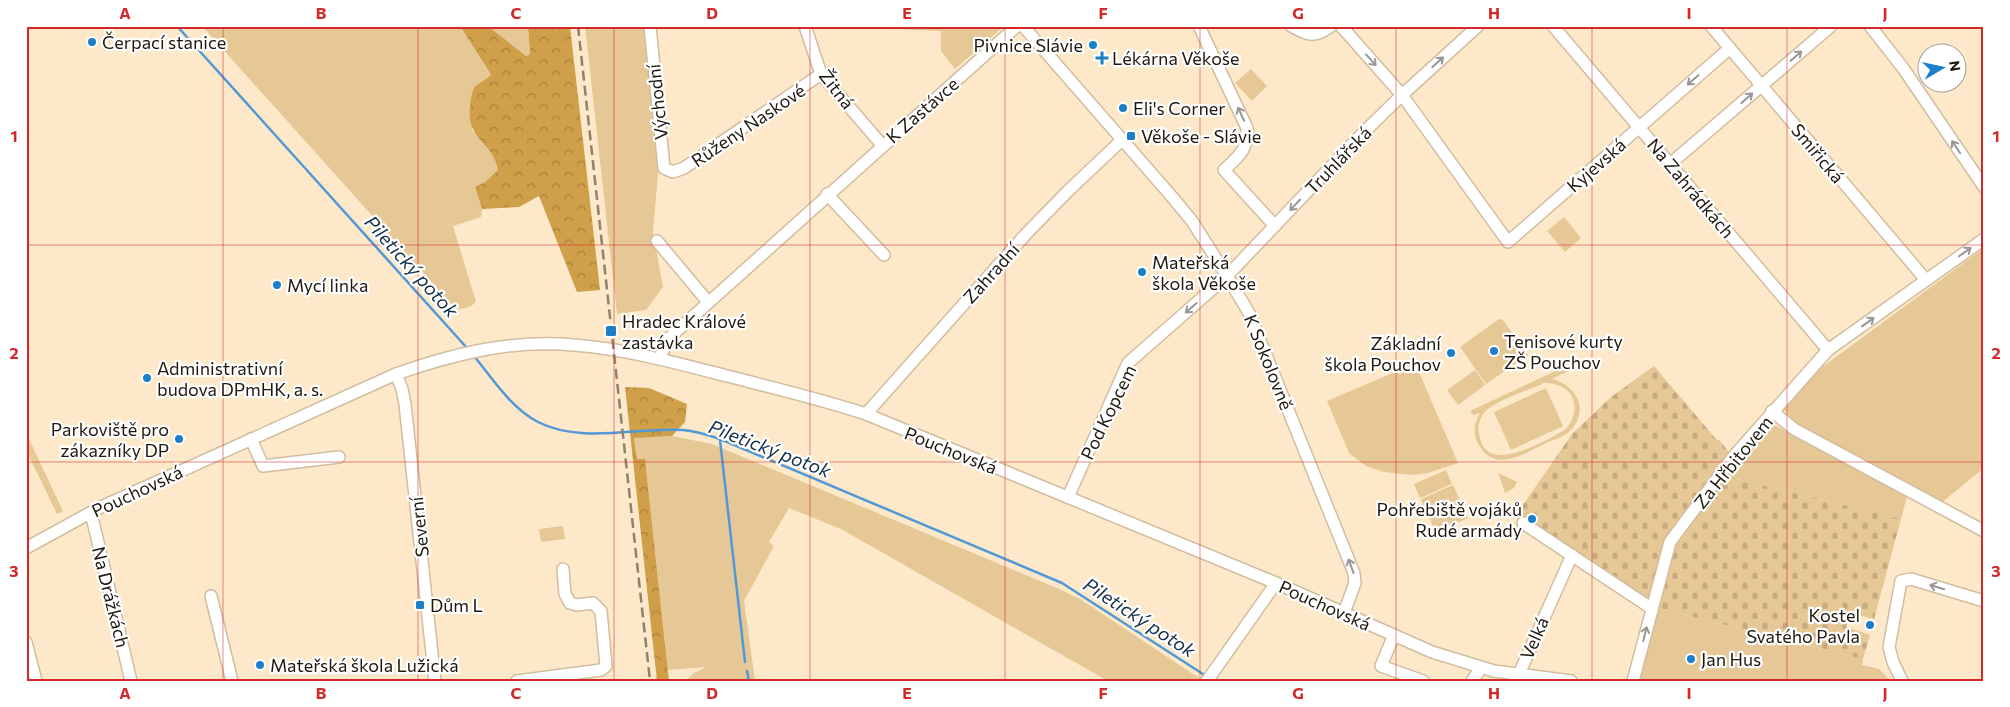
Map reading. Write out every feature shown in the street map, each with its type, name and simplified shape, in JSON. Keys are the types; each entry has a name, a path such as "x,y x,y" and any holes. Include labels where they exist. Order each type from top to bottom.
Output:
{"street":[{"name":"Východní","path":"650,26 664,168 673,172"},
{"name":"Žitná","path":"805,26 821,74 882,145"},
{"name":"K Zastávce","path":"659,359 669,338 882,145 1017,26"},
{"name":"K Sokolovně","path":"1023,26 1123,139 1192,221 1249,313 1354,572 1355,583 1344,612"},
{"path":"1200,26 1247,128 1248,142 1241,154 1224,170 1275,226"},
{"path":"1290,26 1309,35 1314,35 1331,26"},
{"path":"1341,26 1402,94 1478,26"},
{"name":"Na Zahrádkách","path":"1553,26 1828,350"},
{"name":"Smiřická","path":"1711,26 1926,280"},
{"path":"1670,164 1831,26"},
{"path":"1870,26 1903,68 1984,187"},
{"name":"Kyjevská","path":"1402,94 1508,242 1730,48"},
{"name":"Růženy Naskové","path":"673,172 684,168 821,74"},
{"name":"Truhlářská","path":"1227,276 1402,94"},
{"name":"Zahradní","path":"866,414 1026,234 1123,139"},
{"path":"828,194 884,255"},
{"path":"1772,411 1828,350 1984,239"},
{"path":"657,241 708,302"},
{"name":"Pod Kopcem","path":"1068,498 1128,363 1227,276"},
{"name":"Pouchovská","path":"26,548 91,513 396,374 449,356 487,349 539,344 574,345 659,359 826,401 866,414 1276,583 1432,652 1481,668 1524,676"},
{"name":"Severní","path":"396,374 405,404 435,681"},
{"name":"Za Hřbitovem","path":"1633,681 1670,542 1734,456 1772,411 1794,429 1984,531"},
{"path":"251,439 263,466 339,457"},
{"name":"Na Drážkách","path":"91,513 131,681"},
{"path":"1523,523 1652,608"},
{"name":"Velká","path":"1571,681 1524,676 1572,555"},
{"path":"517,681 601,670 606,666 601,611 593,603 577,605 570,603 565,594 563,569"},
{"path":"1902,681 1893,662 1890,648 1899,585 1903,579 1910,579 1984,601"},
{"path":"1207,681 1276,583"},
{"path":"211,596 232,681"},
{"name":"Pouchovská","path":"1394,635 1381,666 1423,681"},
{"path":"26,642 36,681"},
{"path":"1472,681 1481,668"}],"green space":[{"path":"202,26 460,26 491,76 476,86 472,130 497,161 498,170 485,182 475,187 482,209 481,217 453,226 476,302 466,308 455,308"},
{"path":"460,26 488,26 526,56 530,54 528,26 570,26 600,290 577,292 539,196 519,207 482,209 475,187 485,182 498,170 491,154 472,127 470,107 475,87 491,75"},
{"path":"488,26 528,26 530,54 526,56"},
{"path":"585,26 644,26 658,174 653,232 663,287 646,310 617,314"},
{"path":"817,26 1004,26 955,69 941,51 941,31"},
{"path":"1251,69 1267,86 1252,101 1235,83"},
{"path":"1564,217 1581,238 1565,252 1547,231"},
{"path":"1984,248 1984,468 1941,503 1802,431 1782,407 1806,379"},
{"name":"Tenisové kurty ZŠ Pouchov","path":"1499,319 1503,320 1528,355 1486,384 1460,347"},
{"path":"1568,365 1570,370 1552,379 1561,382 1574,393 1580,407 1576,423 1568,433 1520,456 1502,460 1486,454 1479,445 1475,437 1475,429 1480,413 1473,415 1470,411","holes":["1544,383 1563,387 1569,392 1575,405 1571,422 1565,430 1530,447 1503,455 1492,453 1483,446 1479,433 1479,423 1483,414 1488,409 1507,398"]},
{"path":"1409,366 1418,370 1458,463 1428,473 1413,475 1384,472 1366,466 1349,453 1327,401"},
{"path":"1654,366 1730,453 1717,472 1713,474 1715,477 1664,545 1649,600 1645,601 1516,515 1572,434 1611,397"},
{"path":"1475,370 1485,385 1458,405 1447,390"},
{"path":"625,387 649,388 687,404 685,422 672,436 634,438 637,459 645,459 669,681 657,681"},
{"path":"1546,388 1563,426 1511,450 1494,412"},
{"path":"1767,421 1907,496 1901,519 1725,476"},
{"path":"26,433 63,511 57,514 26,450"},
{"path":"672,436 712,444 1057,588 1080,599 1202,680 1108,681 841,529 789,508 769,542 774,546 744,601 755,681 686,681 694,673 706,667 668,670 645,459 637,459 634,437"},
{"path":"1446,470 1452,484 1420,498 1414,484"},
{"path":"1498,473 1517,482 1514,488 1505,493"},
{"path":"1725,476 1901,519 1874,619 1850,613 1846,627 1870,635 1863,659 1657,608 1673,544"},
{"path":"1453,485 1468,518 1436,533 1421,499"},
{"path":"563,526 565,539 541,542 539,529"},
{"path":"1657,608 1863,659 1862,665 1879,669 1891,681 1639,681"}],"waterway":[{"name":"Piletický potok","path":"177,26 467,348"},
{"name":"Piletický potok","path":"474,356 511,401 538,422 555,429 572,432 609,433 683,430 720,439 1062,583 1206,676"},
{"path":"720,440 745,662"},
{"path":"747,671 749,681"}],"railway":[{"path":"578,26 650,681"}],"place":[{"name":"Čerpací stanice","path":"92,42"},
{"name":"Pivnice Slávie","path":"1093,45"},
{"name":"Lékárna Věkoše","path":"1102,58"},
{"name":"Eli's Corner","path":"1123,108"},
{"name":"Věkoše - Slávie","path":"1131,136"},
{"name":"Mateřská škola Věkoše","path":"1142,272"},
{"name":"Mycí linka","path":"277,285"},
{"name":"Hradec Králové zastávka","path":"611,331"},
{"name":"Tenisové kurty ZŠ Pouchov","path":"1494,351"},
{"name":"Základní škola Pouchov","path":"1451,353"},
{"name":"Administrativní budova DPmHK, a. s.","path":"147,378"},
{"name":"Parkoviště pro zákazníky DP","path":"179,439"},
{"name":"Pohřebiště vojáků Rudé armády","path":"1532,519"},
{"name":"Dům L","path":"420,605"},
{"name":"Kostel Svatého Pavla","path":"1870,625"},
{"name":"Jan Hus","path":"1691,659"},
{"name":"Mateřská škola Lužická","path":"260,665"}]}
